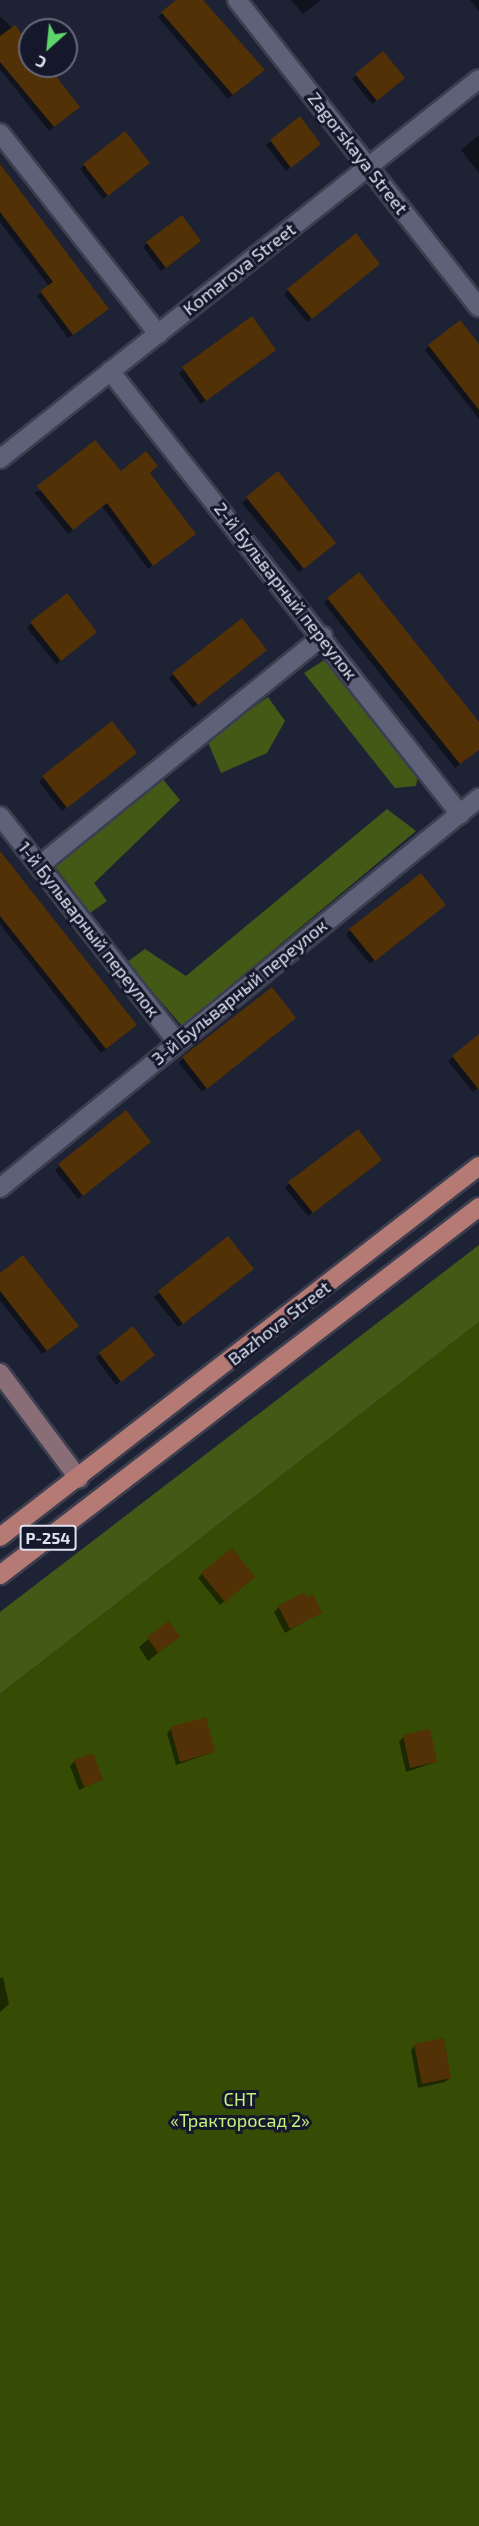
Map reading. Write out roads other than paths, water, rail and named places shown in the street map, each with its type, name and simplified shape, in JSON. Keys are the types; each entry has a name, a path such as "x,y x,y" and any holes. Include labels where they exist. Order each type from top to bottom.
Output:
{"main road":[{"name":"Bazhova Street","path":"79,1479 479,1166"},
{"name":"Bazhova Street","path":"96,1502 479,1207"},
{"path":"0,1373 96,1502"},
{"name":"Р-254","path":"0,1537 79,1479"},
{"name":"Р-254","path":"0,1575 96,1502"}],"street":[{"name":"Zagorskaya Street","path":"237,0 479,306"},
{"name":"Komarova Street","path":"0,459 479,79"},
{"path":"0,133 158,334"},
{"name":"2-й Бульварный переулок","path":"110,371 323,636 460,814"},
{"path":"40,866 323,636"},
{"name":"3-й Бульварный переулок","path":"0,1188 479,798"},
{"name":"1-й Бульварный переулок","path":"0,816 177,1042"}],"park label":[{"name":"СНТ «Тракторосад 2»","path":"240,2110"}]}
